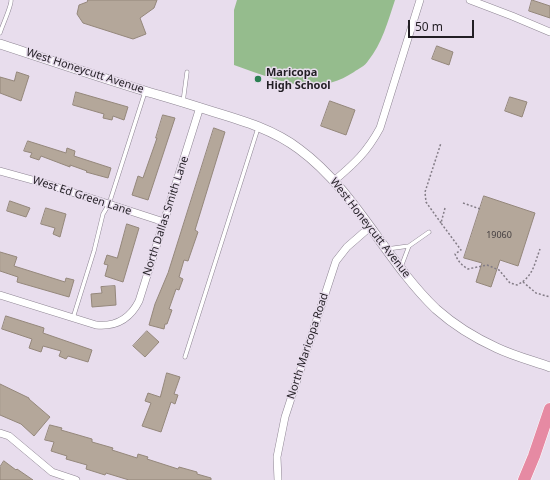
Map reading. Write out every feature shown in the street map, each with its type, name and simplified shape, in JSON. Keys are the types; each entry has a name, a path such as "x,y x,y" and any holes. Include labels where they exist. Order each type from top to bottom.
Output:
{"highway":[{"path":"524,480 550,409"}],"street":[{"path":"335,180 360,158 380,128 420,0"},
{"path":"470,0 550,32"},
{"name":"West Honeycutt Avenue","path":"0,44 183,102 259,127 278,135 298,148 335,180 415,286 437,309 465,331 498,349 550,367"},
{"name":"North Dallas Smith Lane","path":"73,318 103,326 112,325 123,320 132,313 139,300 200,108"},
{"name":"West Ed Green Lane","path":"0,170 164,222"},
{"name":"North Maricopa Road","path":"278,480 277,457 287,410 336,261 347,246 370,227"},
{"path":"0,295 73,318"},
{"path":"0,433 9,436 52,472 76,480"}],"lane":[{"path":"0,33 6,14 12,5 11,0"},
{"path":"183,102 186,72"},
{"path":"73,318 94,252 103,214 109,204 145,91"},
{"path":"185,357 259,127"},
{"path":"386,249 409,246 429,232"},
{"path":"401,268 409,246"}],"path":[{"path":"441,143 426,192 426,202 460,250 454,254 461,265 468,269 488,265 499,270 510,283 516,285 523,282 531,275 540,249"},
{"path":"463,203 480,209"},
{"path":"441,223 445,208"},
{"path":"523,282 536,293 550,297"}],"green space":[{"path":"237,0 395,0 381,40 365,64 339,80 324,84 309,85 294,84 264,76 234,65 234,10"}],"building":[{"path":"88,0 157,0 154,8 140,18 146,34 133,39 83,23 77,14 79,5 87,2"},
{"path":"532,0 550,6 550,18 529,11"},
{"path":"437,46 453,52 449,65 432,59"},
{"path":"17,72 29,76 21,101 0,93 0,77 14,81"},
{"path":"76,92 128,107 124,120 113,116 112,120 103,118 104,114 73,105"},
{"path":"510,97 527,102 522,117 505,111"},
{"path":"330,101 355,110 346,135 321,126"},
{"path":"163,115 175,118 148,200 132,195 138,176 143,178 157,138"},
{"path":"214,128 225,132 195,230 198,232 188,261 184,260 179,277 183,279 179,290 176,289 169,309 172,310 164,329 149,325 155,304 168,273"},
{"path":"28,141 66,153 67,148 75,151 74,156 111,168 108,178 86,172 87,171 70,165 70,167 41,156 39,160 30,157 32,153 24,151"},
{"path":"484,196 535,213 518,266 500,260 491,287 476,282 482,263 464,258"},
{"path":"10,201 30,208 26,217 7,211"},
{"path":"46,208 66,214 60,237 53,234 55,228 41,224"},
{"path":"127,224 139,228 123,282 105,276 108,265 104,264 107,255 117,258"},
{"path":"0,252 17,257 14,266 65,282 66,278 74,280 69,297 17,282 18,277 0,271"},
{"path":"115,286 116,305 92,307 91,294 102,293 101,287"},
{"path":"6,316 44,328 43,333 92,350 88,362 68,356 66,359 59,356 61,351 43,346 41,352 29,348 32,339 2,329"},
{"path":"147,331 159,342 145,357 133,346"},
{"path":"167,373 180,377 174,394 178,395 175,404 171,402 161,432 142,426 151,403 145,401 148,393 160,397"},
{"path":"0,384 29,398 50,417 34,436 21,424 0,415"},
{"path":"50,425 62,428 61,430 92,439 92,442 113,448 112,450 137,458 138,454 148,457 147,459 178,469 179,467 197,472 197,474 211,478 211,480 129,480 86,469 87,465 66,459 67,456 51,451 54,442 45,440"},
{"path":"4,461 33,480 0,480 0,467"}],"place":[{"name":"Maricopa High School","path":"258,79"}]}
